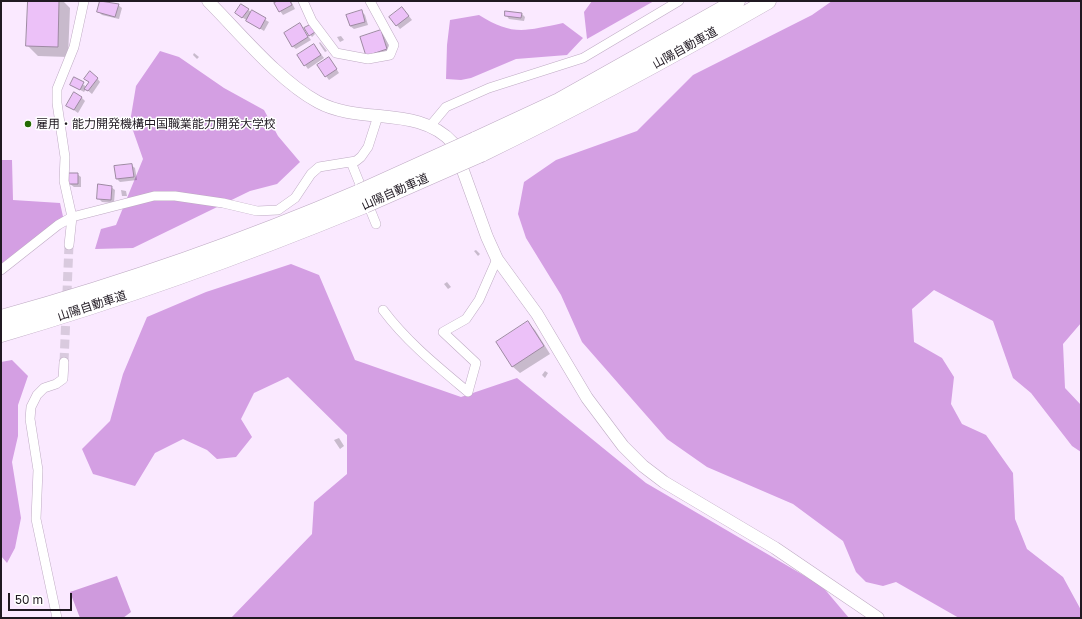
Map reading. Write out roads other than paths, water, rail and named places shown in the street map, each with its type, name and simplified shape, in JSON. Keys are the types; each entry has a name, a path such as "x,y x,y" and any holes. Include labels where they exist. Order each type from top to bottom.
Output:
{"highway":[{"name":"山陽自動車道","path":"478,147 737,1"},
{"name":"山陽自動車道","path":"1,334 112,300 204,268 478,147 582,104 683,50 768,1"},
{"name":"山陽自動車道","path":"1,318 108,286 199,255 305,216 363,198"}],"street":[{"path":"69,245 72,217 64,181 65,157 56,89 74,47 84,1"},
{"path":"208,1 293,87 320,103 344,110 431,126 444,133 453,143 487,237 498,259 537,314 587,398 623,446 642,466 664,482 781,552 878,618"},
{"path":"303,1 312,21 336,53 368,59 390,55 394,45 370,1"},
{"path":"431,126 446,107 488,88 583,58 679,1"},
{"path":"1,270 58,225 72,217 154,196 175,196 223,203 257,211 278,210 295,198 311,174 319,167 351,162 361,157 368,147 378,116"},
{"path":"351,162 376,224"},
{"path":"383,310 395,326 430,361 468,392 476,363 443,332 466,319 479,300 498,259"},
{"path":"57,618 36,519 38,470 30,419 31,406 37,395 44,388 56,384 63,379 64,362"}],"tunnel":[{"path":"64,362 69,245"}],"place":[{"name":"雇用・能力開発機構中国職業能力開発大学校","path":"28,124"}]}
